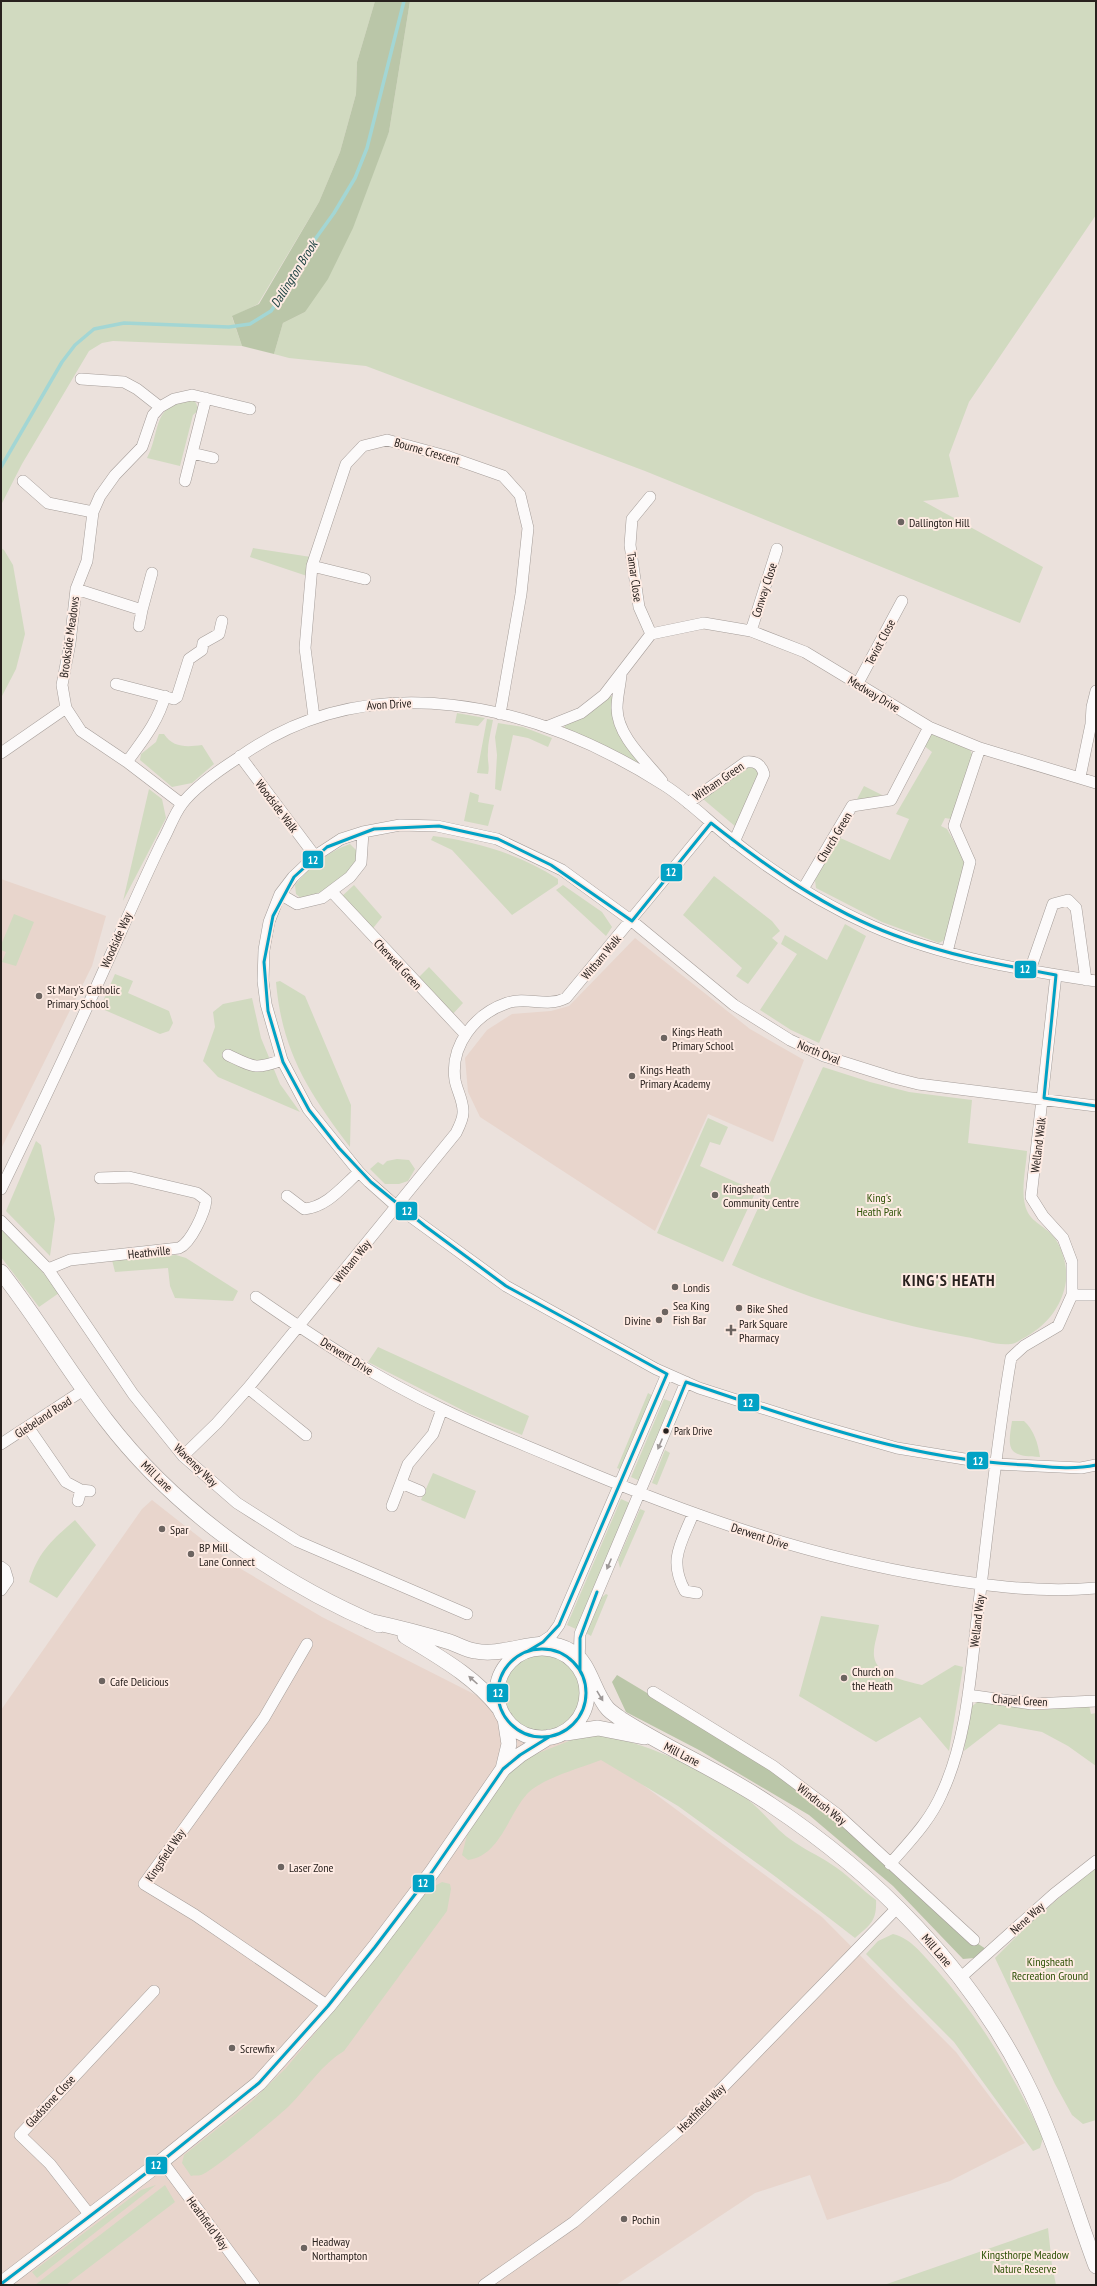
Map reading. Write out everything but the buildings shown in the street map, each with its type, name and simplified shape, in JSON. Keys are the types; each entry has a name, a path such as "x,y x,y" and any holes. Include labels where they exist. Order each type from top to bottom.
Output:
{"street":[{"path":"81,379 124,382 137,389 160,407"},
{"name":"Brookside Meadows","path":"182,804 127,762 81,731 66,708 62,685 70,643 76,590 87,561 93,512 100,496 115,475 142,447 153,414 160,407 174,398 192,395 250,409"},
{"path":"185,481 206,398"},
{"name":"Bourne Crescent","path":"314,717 305,648 312,566 346,464 363,446 387,440 446,456 503,476 520,495 528,528 521,594 500,714"},
{"path":"192,453 213,458"},
{"path":"23,481 48,503 93,512"},
{"name":"Tamar Close","path":"650,497 632,519 630,545 639,607 651,634"},
{"name":"Conway Close","path":"751,631 777,549"},
{"path":"312,566 365,579"},
{"path":"139,626 152,573"},
{"name":"Brookside Meadows","path":"76,590 142,610"},
{"name":"Teviot Close","path":"858,684 902,601"},
{"path":"116,684 169,698 177,697 189,659 202,650 203,644 219,634 222,621"},
{"name":"Medway Drive","path":"651,634 704,623 751,631 805,652 929,727 980,748 1096,783"},
{"path":"546,727 581,713 604,695 651,634"},
{"name":"Avon Drive","path":"621,674 617,710 621,726 629,740 665,785"},
{"path":"1080,777 1096,691"},
{"path":"127,762 150,731 169,698"},
{"name":"Avon Drive","path":"240,756 253,746 287,728 314,717 359,706 397,702 445,704 500,714 546,727 594,746 665,785 734,842 803,889 873,926 947,952 1030,970 1091,980"},
{"path":"1,753 66,708"},
{"name":"Church Green","path":"803,889 852,806 891,800 929,727"},
{"path":"947,952 970,862 954,826 980,748"},
{"name":"Woodside Way","path":"1,1189 38,1115 142,883 182,804 222,768 240,756"},
{"name":"Woodside Walk","path":"240,756 315,856"},
{"name":"Witham Green","path":"688,803 746,762 753,761 762,766 764,774 734,842"},
{"name":"Witham Walk","path":"465,1034 489,1010 508,1002 522,1000 553,1002 566,998 711,823"},
{"name":"North Oval","path":"1096,1106 1044,1098 918,1084 894,1078 816,1053 790,1040 734,1004 632,920 562,870 497,839 436,826 400,825 363,832 341,839 315,856 293,877 280,894 269,922 264,950 263,981 266,1004 282,1060 308,1109 359,1172 396,1206 506,1286 667,1374 686,1382 809,1423 897,1448 995,1464 1081,1468 1096,1465"},
{"path":"280,894 297,904 322,898 332,892 350,877 361,863 363,832"},
{"name":"Cherwell Green","path":"332,892 465,1034"},
{"path":"1030,970 1053,904 1068,900 1076,908 1091,980"},
{"name":"Welland Walk","path":"1056,974 1044,1098 1031,1197 1043,1216 1063,1238 1072,1262 1072,1296"},
{"name":"Witham Way","path":"183,1456 248,1388 456,1133 463,1113 455,1080 454,1068 456,1056 465,1034"},
{"path":"228,1055 252,1067 263,1067 282,1060"},
{"path":"287,1196 304,1209 315,1208 324,1204 359,1172"},
{"name":"Heathville","path":"48,1269 70,1260 179,1248 187,1242 205,1211 206,1200 197,1193 130,1177 100,1178"},
{"name":"Waveney Way","path":"1,1221 48,1269 133,1394 183,1456 237,1503 297,1541 468,1614"},
{"name":"Mill Lane","path":"1,1272 106,1420 135,1454 166,1485 208,1521 282,1575 369,1620 406,1636 466,1674 490,1695 502,1713"},
{"path":"1072,1296 1096,1295"},
{"name":"Welland Way","path":"890,1864 923,1826 942,1794 959,1747 968,1695 995,1464 1011,1358 1024,1346 1058,1326 1072,1296"},
{"name":"Derwent Drive","path":"256,1297 299,1327 370,1372 442,1409 639,1493 693,1514 797,1548 889,1570 1031,1590 1096,1588"},
{"path":"503,1769 509,1744 497,1696 498,1683 503,1671 510,1661 542,1643 559,1625 667,1374"},
{"path":"1,2284 90,2214 162,2161 259,2083 328,2006 432,1872 503,1769 520,1755 571,1728 584,1708 587,1696 579,1665 580,1634 686,1382"},
{"path":"248,1388 306,1435"},
{"name":"Glebeland Road","path":"1,1444 85,1389"},
{"path":"392,1506 408,1464 432,1434 442,1409"},
{"path":"28,1427 66,1482 85,1491 78,1501"},
{"path":"401,1483 420,1491"},
{"path":"693,1514 676,1560 677,1577 685,1591 696,1593"},
{"path":"1,1567 5,1570 8,1580 1,1590"},
{"name":"Mill Lane","path":"369,1620 452,1643 474,1651 498,1652 542,1643 574,1653 579,1665 588,1672 598,1695 609,1710 653,1739 750,1790 798,1823 837,1854 897,1908 931,1943 960,1978 1011,2054 1034,2100 1057,2158 1096,2266"},
{"name":"Mill Lane","path":"406,1636 486,1656 499,1657 524,1652"},
{"name":"Kingsfield Way","path":"307,1644 264,1718 144,1884 195,1915 328,2006"},
{"path":"524,1652 543,1648 557,1651 579,1665"},
{"name":"Windrush Way","path":"653,1692 773,1766 837,1814 974,1940"},
{"name":"Chapel Green","path":"968,1695 1032,1704 1096,1701"},
{"path":"502,1713 512,1726 529,1736 555,1736"},
{"name":"Mill Lane","path":"555,1736 578,1729 598,1728 653,1739"},
{"name":"Nene Way","path":"960,1978 1054,1894 1096,1861"},
{"name":"Heathfield Way","path":"484,2285 574,2222 692,2119 897,1908"},
{"name":"Gladstone Close","path":"90,2214 50,2164 20,2135 154,1991"},
{"name":"Heathfield Way","path":"162,2161 254,2285"}],"shaded area":[{"name":"St Mary's Catholic Primary School","path":"1,879 106,916 92,966 1,1149"},
{"name":"Kings Heath Primary Academy","path":"635,938 750,1029 804,1060 773,1142 708,1114 655,1231 480,1117 468,1092 465,1058 487,1030 512,1014 551,1011 569,1006"},
{"path":"152,1500 236,1566 322,1617 620,1768 822,1917 956,2052 1025,2143 950,2181 827,2220 810,2175 755,2193 616,2285 1,2285 1,1710 142,1509"}],"green space":[{"path":"1,1 375,1 357,62 356,94 340,152 319,202 258,304 232,317 242,346 113,341 102,343 89,351 22,464 1,505"},
{"path":"375,1 410,1 389,132 353,228 328,279 305,312 283,323 274,354 242,346 232,316 259,304 319,202 340,152 356,94 357,62"},
{"path":"410,1 1096,1 1096,215 969,402 949,455 959,497 923,501 1043,567 1020,623 645,471 366,366 289,358 274,354 283,323 305,312 389,132"},
{"path":"191,399 195,401 199,410 193,415 180,466 147,458 163,413 169,407 178,402"},
{"path":"1,548 4,550 13,565 25,634 16,669 1,698"},
{"path":"253,548 311,557 307,576 250,557"},
{"path":"611,696 614,697 614,714 645,766 643,769 564,729 566,723 584,716"},
{"path":"457,713 485,718 478,726 455,723"},
{"path":"487,719 493,720 488,748 488,774 477,773"},
{"path":"498,723 523,727 552,738 548,747 528,738 513,735 501,791 495,789 497,755 495,737"},
{"path":"159,734 164,734 172,742 181,746 202,745 214,764 192,783 172,787 140,760 141,754 156,742"},
{"path":"933,734 970,750 973,756 951,819 945,818 941,826 947,829 967,864 946,939 939,943 882,922 816,888 815,880 838,837 890,860 909,819 896,814 932,752 923,745 927,737"},
{"path":"748,766 753,766 759,772 736,827 703,799"},
{"path":"864,786 882,795 856,801"},
{"path":"149,789 162,799 166,818 123,901"},
{"path":"470,792 479,795 478,802 494,805 488,826 464,821"},
{"path":"433,836 482,845 514,856 544,870 558,879 558,884 512,915 452,850 431,840"},
{"path":"350,844 358,852 356,861 338,883 302,899 296,894 295,885 313,866 334,851"},
{"path":"714,876 772,921 780,931 772,938 778,943 748,984 736,976 742,968 683,915"},
{"path":"354,885 382,917 370,932 341,897"},
{"path":"563,885 602,912 612,927 606,936 556,890"},
{"path":"14,914 34,922 16,966 2,962 6,952 1,950 1,945"},
{"path":"845,924 866,936 819,1043 791,1030 760,1010 797,954 781,944 785,935 827,960"},
{"path":"429,967 463,1003 451,1016 416,980"},
{"path":"115,974 133,981 128,993 169,1011 173,1023 169,1031 160,1034 100,1008"},
{"path":"280,981 305,996 351,1105 350,1147 310,1090 291,1051 284,1030 279,1007 276,982"},
{"path":"252,998 261,1038 280,1084 300,1112 218,1077 203,1061 215,1027 213,1012 223,1004"},
{"name":"King's Heath Park","path":"823,1067 870,1082 909,1092 972,1100 968,1143 1027,1151 1024,1185 1025,1205 1027,1211 1033,1219 1056,1240 1064,1257 1066,1270 1066,1281 1061,1300 1051,1316 1038,1329 1012,1344 1006,1344 994,1343 906,1325 817,1299 732,1265"},
{"path":"708,1118 728,1127 720,1145 710,1142 700,1166 756,1191 723,1262 657,1233"},
{"path":"36,1141 41,1145 55,1219 50,1256 6,1211"},
{"path":"397,1159 409,1160 415,1169 408,1181 399,1184 385,1184 370,1169 378,1162 383,1165 387,1161"},
{"path":"1,1229 34,1261 59,1293 39,1307 1,1257"},
{"path":"176,1255 186,1258 238,1291 233,1301 175,1298 170,1286 168,1268 115,1272 112,1260"},
{"path":"378,1347 529,1416 522,1435 470,1414 368,1362"},
{"path":"648,1393 653,1396 622,1470 617,1468"},
{"path":"664,1399 672,1402 640,1481 631,1477"},
{"path":"1012,1421 1024,1421 1030,1428 1035,1437 1040,1457 1021,1455 1012,1450 1010,1439"},
{"path":"665,1450 670,1453 657,1485 652,1483"},
{"path":"433,1473 476,1491 465,1519 421,1500"},
{"path":"621,1499 630,1503 576,1629 567,1625"},
{"path":"640,1509 645,1511 620,1568 618,1560"},
{"path":"75,1520 96,1545 57,1598 29,1582 41,1554 59,1534"},
{"path":"606,1594 608,1595 591,1636 586,1633 601,1598"},
{"path":"821,1616 879,1625 874,1652 876,1663 886,1673 900,1679 922,1685 955,1665 963,1667 949,1751 920,1717 876,1742 799,1696"},
{"path":"542,1655 557,1658 569,1666 577,1678 580,1693 577,1708 569,1720 557,1728 542,1731 527,1728 515,1720 507,1708 504,1693 507,1678 515,1666 527,1658"},
{"path":"617,1675 769,1766 836,1817 969,1938 986,1949 974,1958 963,1959 893,1886 809,1815 699,1750 626,1712 612,1682"},
{"path":"980,1700 1041,1710 1089,1705 1091,1714 1096,1713 1096,1766 1068,1746 1042,1732 999,1724 964,1751 971,1707"},
{"path":"589,1733 608,1736 651,1749 719,1780 737,1792 752,1803 785,1835 800,1846 837,1868 876,1900 875,1913 872,1922 855,1938 776,1877 678,1806 601,1760 552,1778 534,1788 520,1803 496,1843 488,1851 479,1857 468,1860 462,1855 467,1835 510,1769 531,1756"},
{"name":"Kingsheath Recreation Ground","path":"1096,1867 1096,2120 1083,2124 1072,2115 1055,2084 995,1958 1034,1919"},
{"path":"442,1882 450,1884 451,1889 447,1911 344,2051 322,2069 290,2105 246,2143 208,2172 201,2175 191,2176 182,2163 184,2155 251,2102 286,2068 356,1984 420,1899 433,1887"},
{"path":"893,1934 906,1939 921,1952 952,1987 982,2028 1008,2070 1032,2115 1043,2138 1040,2148 1033,2151 954,2042 866,1954 878,1941"},
{"path":"156,2185 37,2278 32,2272 141,2190"},
{"path":"165,2185 175,2202 66,2285 35,2285"},
{"name":"Kingsthorpe Meadow Nature Reserve","path":"1048,2228 1056,2285 884,2285"}],"waterway":[{"name":"Dallington Brook","path":"1,467 62,362 75,345 94,329 124,323 229,327 250,324 271,311 285,291 308,249 334,213 355,178 367,148 404,1"}],"transit line":[{"name":"12","path":"528,1651 543,1642 559,1625 667,1374 506,1286 425,1226 371,1182 339,1148 309,1110 283,1062 268,1011 264,962 273,916 294,877 327,847 374,829 439,826 498,839 551,865 632,921 711,823 754,856 798,886 869,925 914,942 954,954 1056,975 1044,1098 1096,1106"},
{"name":"12","path":"666,1431 686,1382 769,1410 854,1436 939,1455 983,1462 1053,1467 1070,1468 1096,1465"},
{"name":"12","path":"580,1670 580,1638 597,1592"},
{"name":"12","path":"533,1649 551,1649 567,1656 579,1668 586,1684 586,1693 586,1702 579,1718 567,1730 551,1737 533,1737 517,1730 505,1718 498,1702 498,1684 505,1668 517,1656 533,1649"},
{"name":"12","path":"1,2284 162,2161 259,2083 328,2006 375,1947 432,1872 503,1769 520,1755 549,1737"}],"place":[{"name":"Dallington Hill","path":"901,522"},
{"name":"St Mary's Catholic Primary School","path":"39,996"},
{"name":"Kings Heath Primary School","path":"664,1038"},
{"name":"Kings Heath Primary Academy","path":"632,1076"},
{"name":"Kingsheath Community Centre","path":"715,1195"},
{"name":"Londis","path":"675,1287"},
{"name":"Bike Shed","path":"739,1308"},
{"name":"Sea King Fish Bar","path":"665,1312"},
{"name":"Divine","path":"659,1320"},
{"name":"Park Square Pharmacy","path":"731,1330"},
{"name":"Park Drive","path":"666,1431"},
{"name":"Spar","path":"162,1529"},
{"name":"BP Mill Lane Connect","path":"191,1554"},
{"name":"Church on the Heath","path":"844,1678"},
{"name":"Cafe Delicious","path":"102,1681"},
{"name":"Laser Zone","path":"281,1867"},
{"name":"Screwfix","path":"232,2048"},
{"name":"Pochin","path":"624,2219"},
{"name":"Headway Northampton","path":"304,2248"}],"district":[{"name":"KING'S HEATH","path":"949,1280"}]}
